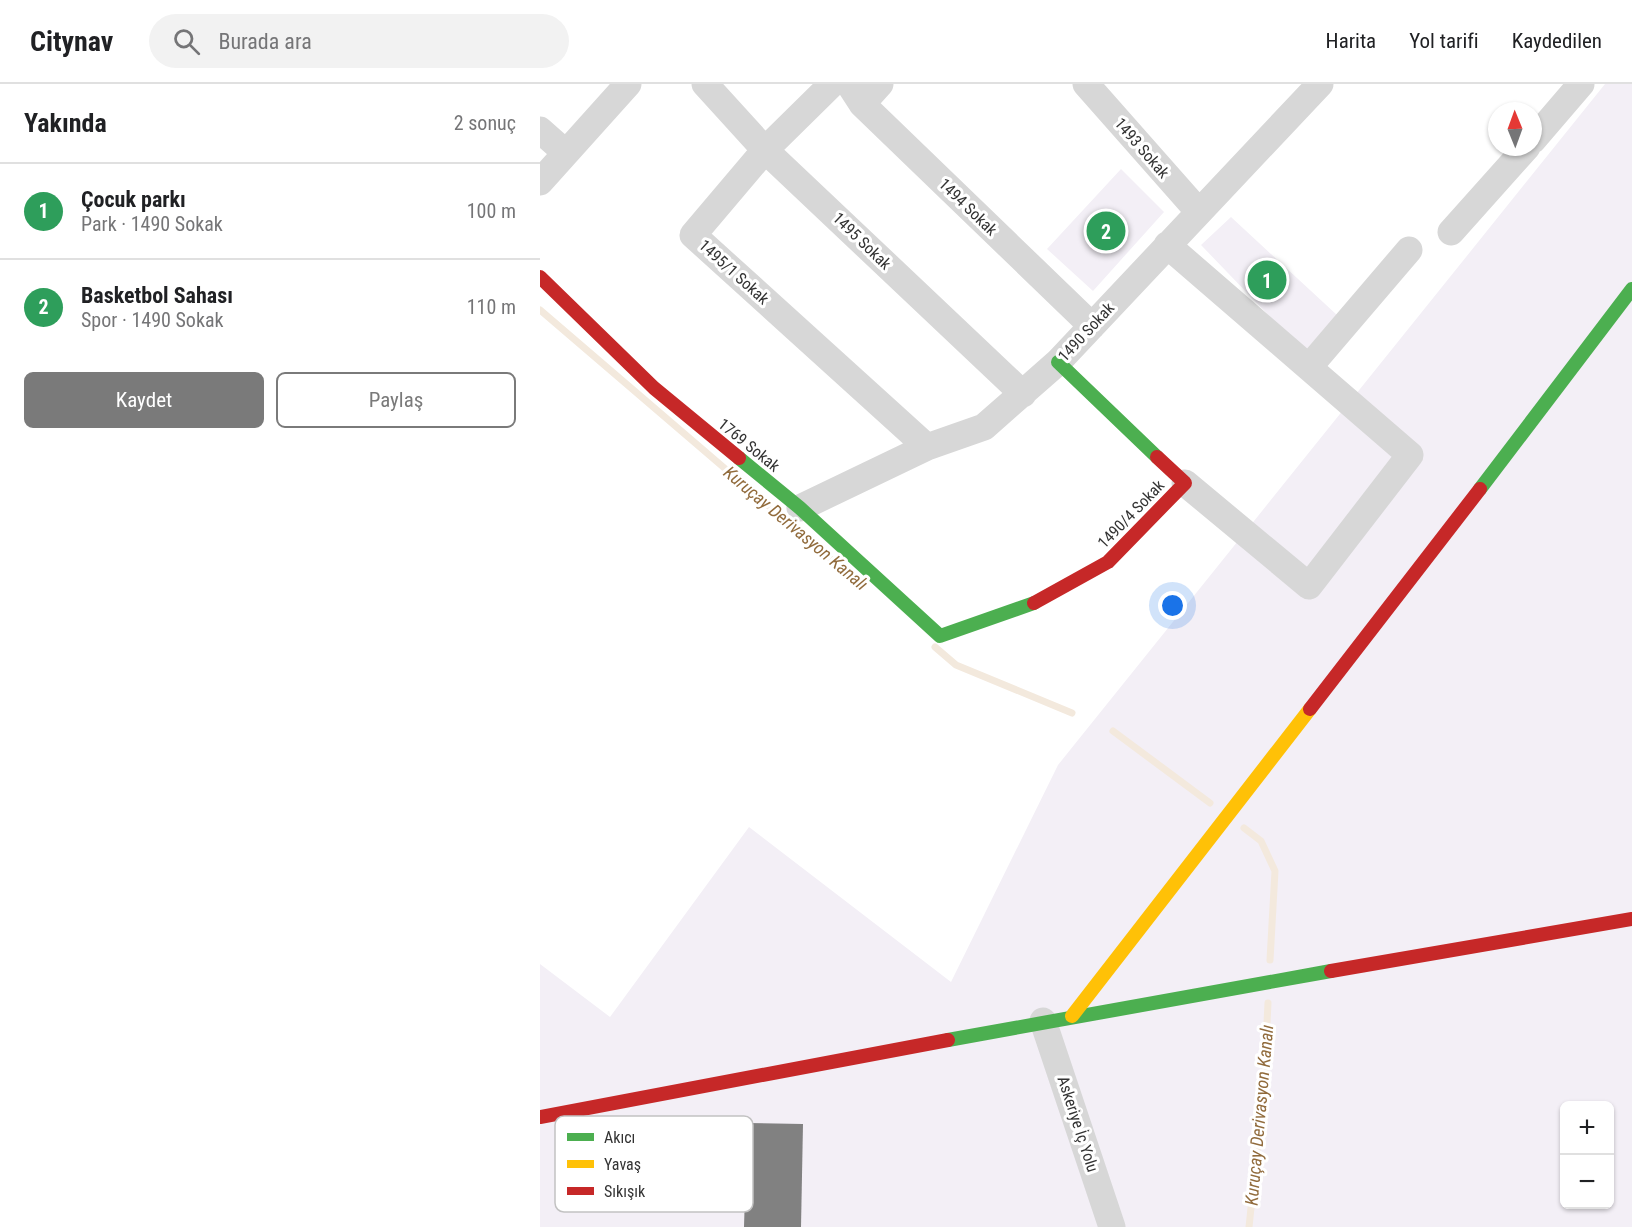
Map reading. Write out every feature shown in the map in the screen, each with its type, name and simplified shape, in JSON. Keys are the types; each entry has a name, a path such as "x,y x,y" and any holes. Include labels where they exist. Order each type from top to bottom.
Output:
{"street":[{"path":"540,182 628,84"},
{"name":"1495 Sokak","path":"705,84 765,150 1023,394"},
{"name":"1495/1 Sokak","path":"832,84 765,150 693,235 927,447"},
{"path":"856,94 880,84"},
{"name":"1493 Sokak","path":"1086,84 1199,212"},
{"name":"1490 Sokak","path":"800,508 927,447 984,428 1058,362 1199,212 1309,87"},
{"path":"1542,128 1574,87"},
{"name":"1494 Sokak","path":"856,94 1092,326"},
{"path":"540,130 566,153"},
{"path":"1451,232 1519,156"},
{"path":"1167,245 1410,455 1309,586 1185,483"},
{"path":"1309,367 1409,250"},
{"name":"1769 Sokak","path":"540,277 654,388 800,508 940,636"},
{"path":"1072,1016 1424,563 1632,289"},
{"name":"1490/4 Sokak","path":"940,636 1045,599 1108,562 1185,483 1058,362"},
{"path":"540,1117 1043,1021 1632,919"},
{"name":"Askeriye İç Yolu","path":"1043,1021 1112,1227"}],"shaded area":[{"path":"1605,84 1632,84 1632,1227 540,1227 540,964 610,1017 749,827 951,982 1058,765"},
{"path":"1121,169 1164,212 1093,291 1047,249"},
{"path":"1231,217 1337,315 1304,352 1201,245"}],"building":[{"path":"753,1123 803,1124 801,1227 744,1227 744,1212 753,1212"}],"waterway":[{"name":"Kuruçay Derivasyon Kanalı","path":"540,310 855,580"},
{"name":"Kuruçay Derivasyon Kanalı","path":"935,647 956,665 1072,713"},
{"name":"Kuruçay Derivasyon Kanalı","path":"1113,731 1210,803"},
{"name":"Kuruçay Derivasyon Kanalı","path":"1244,828 1261,841 1275,871 1270,960"},
{"name":"Kuruçay Derivasyon Kanalı","path":"1249,1227 1264,1083 1268,1003"}],"traffic: fast":[{"path":"1480,489 1632,289"},
{"path":"1058,362 1157,457"},
{"path":"739,458 800,508 940,636 1034,603"},
{"path":"948,1040 1331,971"}],"traffic: slow":[{"path":"1072,1016 1310,709"}],"traffic: jam":[{"path":"540,277 654,388 739,458"},
{"path":"1034,603 1108,562 1185,483 1157,457"},
{"path":"1310,709 1480,489"},
{"path":"1331,971 1632,919"},
{"path":"540,1117 948,1040"}],"place":[{"name":"Basketbol Sahası","path":"1106,231"},
{"name":"Çocuk parkı","path":"1267,280"}]}
